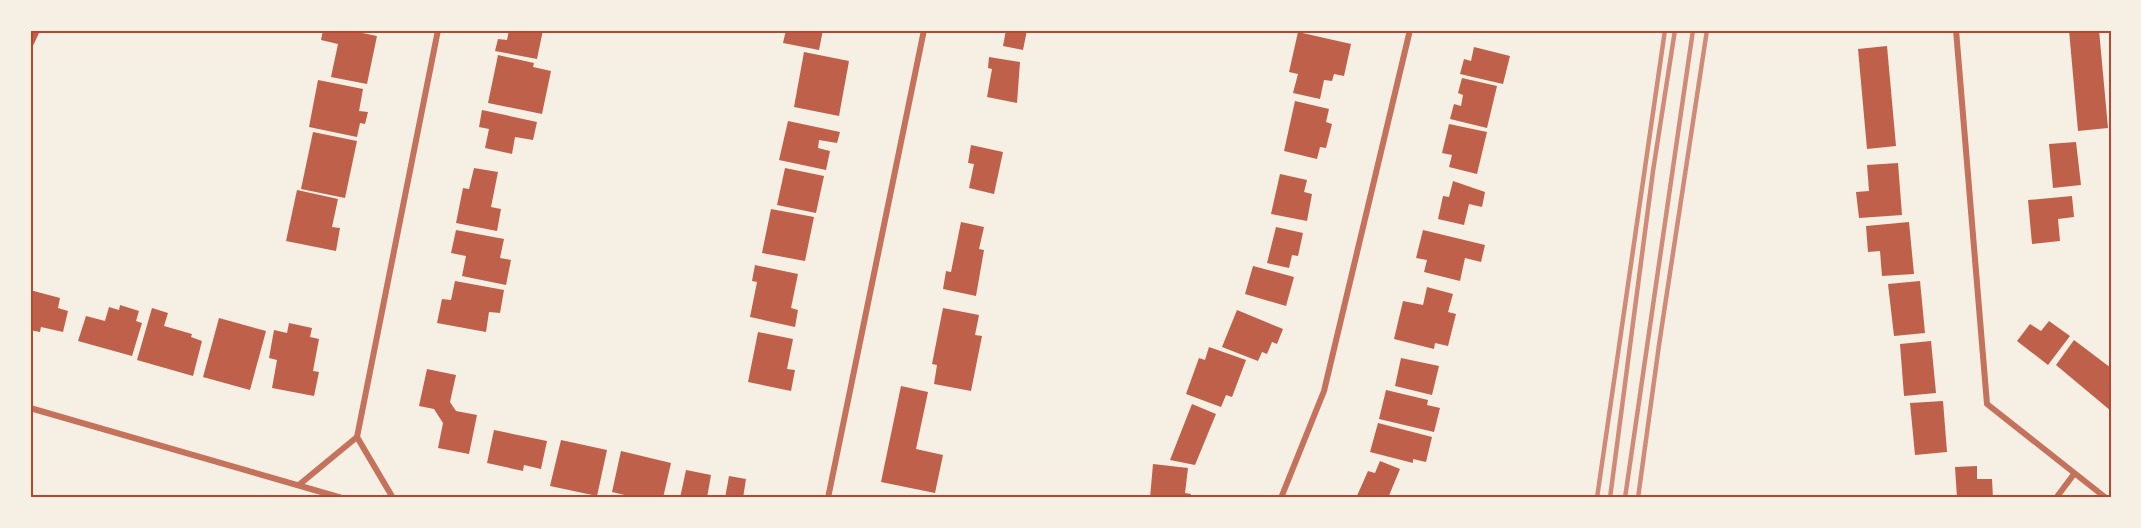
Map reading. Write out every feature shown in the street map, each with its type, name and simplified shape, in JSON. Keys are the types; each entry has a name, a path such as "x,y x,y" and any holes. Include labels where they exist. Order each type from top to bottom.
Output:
{"street":[{"path":"300,484 357,437 438,30"},
{"path":"828,498 924,30"},
{"path":"1281,498 1324,391 1410,30"},
{"path":"1956,30 1987,404 2106,498"},
{"path":"30,408 300,484 342,498"},
{"path":"357,437 393,498"},
{"path":"2056,498 2074,474"}],"building":[{"path":"30,30 39,33 32,48 30,47"},
{"path":"323,30 348,30 377,36 367,84 331,77 338,44 321,40"},
{"path":"509,30 543,30 537,59 495,51 498,39 507,40"},
{"path":"786,30 823,30 819,50 783,43"},
{"path":"1006,30 1027,30 1023,50 1003,46"},
{"path":"2069,30 2099,30 2108,128 2078,131"},
{"path":"1298,32 1351,44 1344,76 1334,74 1332,81 1324,80 1320,99 1293,93 1298,74 1289,72"},
{"path":"1887,46 1896,146 1867,149 1858,49"},
{"path":"1474,47 1510,56 1503,84 1460,74 1464,59 1471,61"},
{"path":"804,52 849,61 839,116 794,107"},
{"path":"498,55 534,63 533,67 551,71 542,114 488,103"},
{"path":"989,57 1020,62 1017,103 987,97 992,69 988,68"},
{"path":"1462,78 1497,86 1487,128 1450,119 1454,104 1461,106 1463,95 1458,93"},
{"path":"318,80 363,89 359,111 368,112 365,124 360,123 357,137 309,127"},
{"path":"1295,101 1329,109 1326,122 1332,124 1326,148 1320,147 1317,159 1284,151"},
{"path":"482,110 537,122 533,140 515,137 512,154 485,148 489,129 479,127"},
{"path":"788,121 840,132 837,143 819,140 818,148 830,151 826,170 779,160"},
{"path":"1449,124 1487,132 1477,174 1449,167 1452,155 1442,153"},
{"path":"313,132 357,141 345,198 301,189"},
{"path":"2076,142 2081,185 2053,188 2049,144"},
{"path":"971,145 1003,152 994,194 969,188 974,164 968,163"},
{"path":"1898,163 1902,215 1859,218 1856,192 1869,191 1867,165"},
{"path":"474,168 498,172 491,207 501,209 497,231 456,223 463,188 469,189"},
{"path":"785,168 824,176 816,213 777,205"},
{"path":"1280,174 1307,180 1304,192 1312,194 1307,221 1271,214"},
{"path":"1453,181 1485,192 1482,207 1469,204 1464,225 1438,219 1443,196 1449,197"},
{"path":"297,190 338,199 332,227 340,228 336,251 286,241"},
{"path":"2072,196 2074,217 2058,219 2060,241 2032,244 2028,200"},
{"path":"771,209 814,217 805,261 762,253"},
{"path":"961,222 984,227 979,249 984,250 976,296 943,289 946,271 951,272"},
{"path":"1909,222 1914,274 1882,276 1880,251 1868,252 1866,226"},
{"path":"1276,227 1303,233 1298,256 1292,255 1289,268 1267,263"},
{"path":"456,230 504,239 500,258 511,260 506,285 462,276 466,256 451,253"},
{"path":"1423,230 1485,245 1481,262 1465,258 1460,281 1424,272 1427,260 1416,258"},
{"path":"755,265 798,274 791,308 798,310 795,327 750,317 757,282 752,281"},
{"path":"1253,266 1294,277 1286,306 1245,294"},
{"path":"455,281 504,290 500,313 489,312 486,332 437,323 442,299 451,300"},
{"path":"1920,281 1925,333 1894,336 1888,284"},
{"path":"1427,287 1453,294 1448,312 1456,314 1448,346 1435,343 1434,349 1394,339 1403,301 1423,305"},
{"path":"30,290 60,298 58,308 68,311 63,332 41,327 40,332 30,330"},
{"path":"120,305 139,311 136,321 142,323 132,356 78,341 86,316 105,321 109,307 119,310"},
{"path":"152,308 168,313 164,326 192,334 191,337 202,341 193,376 137,360"},
{"path":"943,308 979,315 975,335 982,336 971,391 934,384 937,365 932,364"},
{"path":"1237,310 1283,329 1277,344 1272,342 1267,354 1262,352 1258,361 1222,347"},
{"path":"219,318 266,331 250,390 203,377"},
{"path":"2049,321 2070,336 2048,365 2017,341 2030,324 2041,331"},
{"path":"289,323 312,328 310,337 319,339 313,371 319,372 314,396 272,388 277,360 269,358 274,330 287,333"},
{"path":"758,332 793,339 787,369 795,370 791,391 748,382"},
{"path":"2074,340 2111,368 2111,411 2056,365"},
{"path":"1931,341 1936,393 1904,396 1900,344"},
{"path":"1209,347 1246,360 1232,397 1226,395 1221,407 1186,394 1199,358 1205,360"},
{"path":"1401,358 1439,366 1432,395 1395,386"},
{"path":"427,369 456,375 450,402 456,411 477,415 469,454 438,448 443,423 434,409 419,406"},
{"path":"901,386 928,392 916,449 943,455 935,493 881,482"},
{"path":"1386,390 1428,400 1427,405 1440,408 1434,432 1379,419"},
{"path":"1943,401 1947,452 1915,455 1910,403"},
{"path":"1192,404 1216,414 1195,465 1170,460"},
{"path":"1378,423 1432,437 1426,462 1413,459 1413,463 1370,452"},
{"path":"494,430 547,441 541,469 524,465 523,471 487,463"},
{"path":"561,440 607,450 597,496 550,486"},
{"path":"621,451 671,463 663,498 637,498 612,492"},
{"path":"1380,461 1400,469 1388,498 1356,498 1368,471 1375,473"},
{"path":"1153,464 1188,468 1185,493 1191,494 1190,498 1150,498"},
{"path":"1977,466 1977,479 1992,479 1993,498 1957,498 1955,467"},
{"path":"686,470 711,475 707,498 680,498"},
{"path":"729,476 746,479 743,498 725,498"}],"railway":[{"path":"1597,498 1665,30"},
{"path":"1610,498 1653,171 1675,30"},
{"path":"1625,498 1693,30"},
{"path":"1638,498 1707,30"}]}
